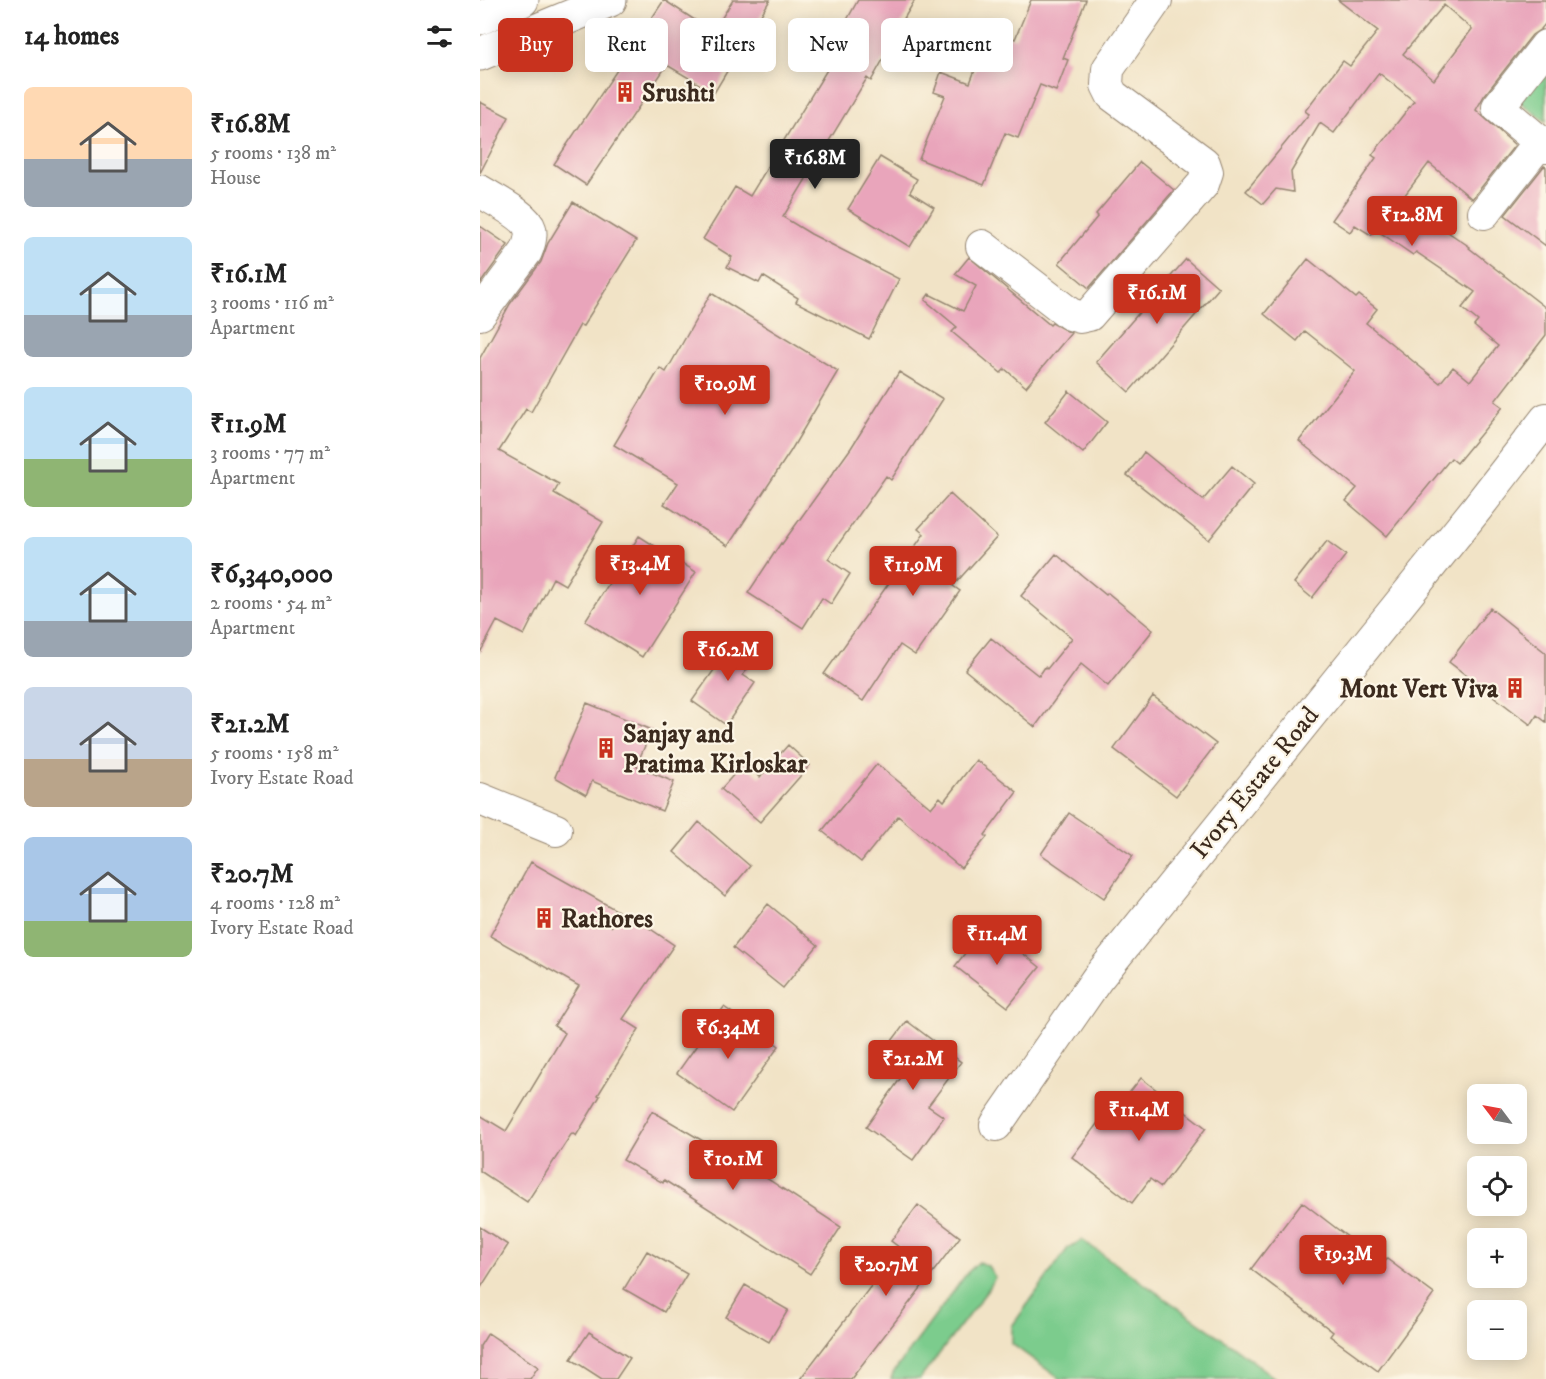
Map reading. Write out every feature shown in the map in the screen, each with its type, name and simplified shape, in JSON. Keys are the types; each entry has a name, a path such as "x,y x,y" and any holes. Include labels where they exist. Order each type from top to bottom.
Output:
{"main road":[{"path":"480,18 522,0"},
{"path":"480,54 610,0"}],"street":[{"path":"982,246 1070,314 1080,317 1089,315 1203,184 1207,172 1204,164 1112,95 1107,85 1108,69 1156,0"},
{"path":"1484,213 1543,144 1498,107 1546,46"},
{"path":"480,190 521,217 530,230 530,241 526,252 480,314"},
{"name":"Ivory Estate Road","path":"996,1125 1097,979 1477,508 1546,419"},
{"path":"480,799 556,830"}],"green space":[{"path":"1546,68 1546,122 1519,101"},
{"path":"1082,1240 1276,1379 1060,1379 1012,1344 1012,1326 1068,1248"},
{"path":"979,1262 988,1266 995,1277 990,1287 920,1379 891,1379 893,1373 967,1273"}],"building":[{"name":"Srushti","path":"664,0 692,18 680,18 680,72 727,72 714,93 668,66 668,18 652,18"},
{"name":"Srushti","path":"733,0 770,0 759,18 722,18"},
{"path":"858,0 915,0 904,18 881,18 881,63 871,81 867,78 783,217 899,279 869,339 796,302 798,298 763,276 759,283 727,267 732,257 703,239 735,187 750,196 826,72 869,72 869,18 848,18"},
{"path":"1031,0 1086,0 1063,58 1068,60 1056,91 1040,85 1018,138 1005,133 984,185 919,159 945,96 934,92 941,72 970,83 974,72 1013,72 1013,38 1015,39"},
{"path":"1338,0 1546,0 1546,23 1532,35 1484,96 1476,110 1515,145 1472,199 1429,163 1401,200 1470,247 1546,308 1546,335 1495,401 1503,407 1457,463 1451,458 1387,536 1346,501 1357,488 1299,441 1355,371 1305,331 1297,341 1264,314 1308,259 1356,298 1359,295 1377,309 1366,323 1440,383 1453,367 1470,381 1498,346 1474,326 1478,321 1462,308 1475,292 1416,252 1413,255 1375,229 1371,235 1355,225 1350,232 1332,220 1376,158 1372,155 1414,101 1379,73 1334,133 1320,123 1291,172 1293,192 1276,189 1263,204 1246,191 1309,114 1305,111 1343,61 1350,66 1378,31","holes":["1444,5 1472,29 1434,80 1403,54"]},
{"name":"Srushti","path":"616,72 662,72 586,185 554,164"},
{"path":"480,102 509,117 480,173"},
{"path":"880,157 917,179 910,192 934,207 910,247 848,209"},
{"path":"1140,162 1174,190 1089,288 1059,263"},
{"path":"1544,166 1546,167 1546,246 1505,215"},
{"path":"573,202 636,241 583,326 580,325 531,412 526,409 499,451 559,484 554,493 603,522 565,585 553,578 524,635 497,621 480,653 480,358 510,304 541,262 548,243"},
{"path":"480,226 508,245 480,284"},
{"path":"969,257 1050,325 1052,323 1071,333 1026,387 1005,369 1001,373 952,332 957,327 925,300 929,294 963,311 976,286 955,274"},
{"path":"1186,259 1219,288 1129,392 1096,362"},
{"path":"711,293 838,371 790,452 728,546 664,504 678,483 614,445 660,368 666,372"},
{"path":"899,372 943,399 891,480 886,476 828,559 850,574 831,604 822,598 803,628 748,593 781,543 851,448"},
{"path":"1069,391 1107,422 1083,453 1045,422"},
{"path":"1144,452 1203,500 1232,466 1254,484 1209,540 1127,475"},
{"path":"950,494 997,537 953,586 960,591 915,655 900,645 863,701 824,674 924,534 918,529"},
{"path":"639,536 696,572 642,657 585,621"},
{"path":"1327,541 1346,555 1312,598 1294,583"},
{"path":"1056,554 1153,630 1108,686 1081,664 1035,727 965,670 991,638 1039,676 1072,638 1021,596"},
{"name":"Mont Vert Viva","path":"1490,608 1546,653 1546,722 1537,715 1531,725 1449,662"},
{"path":"738,636 760,651 743,675 755,683 726,725 692,701"},
{"path":"1153,696 1216,744 1176,796 1114,749"},
{"name":"Sanjay and Pratima Kirloskar","path":"587,703 652,730 636,766 674,782 662,811 592,781 586,795 555,777"},
{"path":"788,745 810,765 760,822 721,789 744,763 760,777"},
{"path":"976,760 1017,792 985,835 987,837 961,868 898,816 861,862 822,831 877,764 931,808 940,797 944,801"},
{"path":"1069,813 1133,856 1104,898 1041,854"},
{"path":"699,822 750,866 725,896 674,852"},
{"path":"531,862 618,911 611,927 622,913 625,915 627,913 674,945 623,1019 639,1029 598,1095 600,1096 576,1136 572,1133 527,1202 480,1171 480,1115 506,1131 565,1033 554,1026 579,986 490,936"},
{"path":"768,904 818,945 783,988 733,948"},
{"path":"987,925 1040,967 1008,1007 955,966"},
{"path":"724,1007 779,1046 732,1112 677,1073"},
{"path":"907,1021 961,1062 928,1106 944,1117 913,1160 866,1127 905,1072 882,1054"},
{"path":"1141,1078 1206,1128 1161,1187 1150,1179 1132,1203 1072,1157 1109,1108 1114,1112"},
{"path":"652,1111 708,1144 710,1141 841,1227 810,1274 664,1180 663,1183 623,1160"},
{"path":"1302,1202 1383,1264 1387,1259 1434,1294 1378,1371 1330,1336 1333,1332 1251,1269"},
{"path":"918,1205 960,1237 851,1379 800,1379 900,1248 891,1241"},
{"path":"480,1227 508,1245 480,1289"},
{"path":"647,1251 687,1274 664,1312 624,1289"},
{"path":"745,1285 788,1310 769,1342 726,1317"},
{"path":"589,1332 630,1358 616,1379 602,1379 571,1359"},
{"path":"488,1333 538,1367 530,1379 480,1379 480,1346"}],"place":[{"name":"Srushti","path":"625,92"},
{"name":"Mont Vert Viva","path":"1515,688"},
{"name":"Sanjay and Pratima Kirloskar","path":"606,748"},
{"name":"Rathores","path":"544,918"}]}
